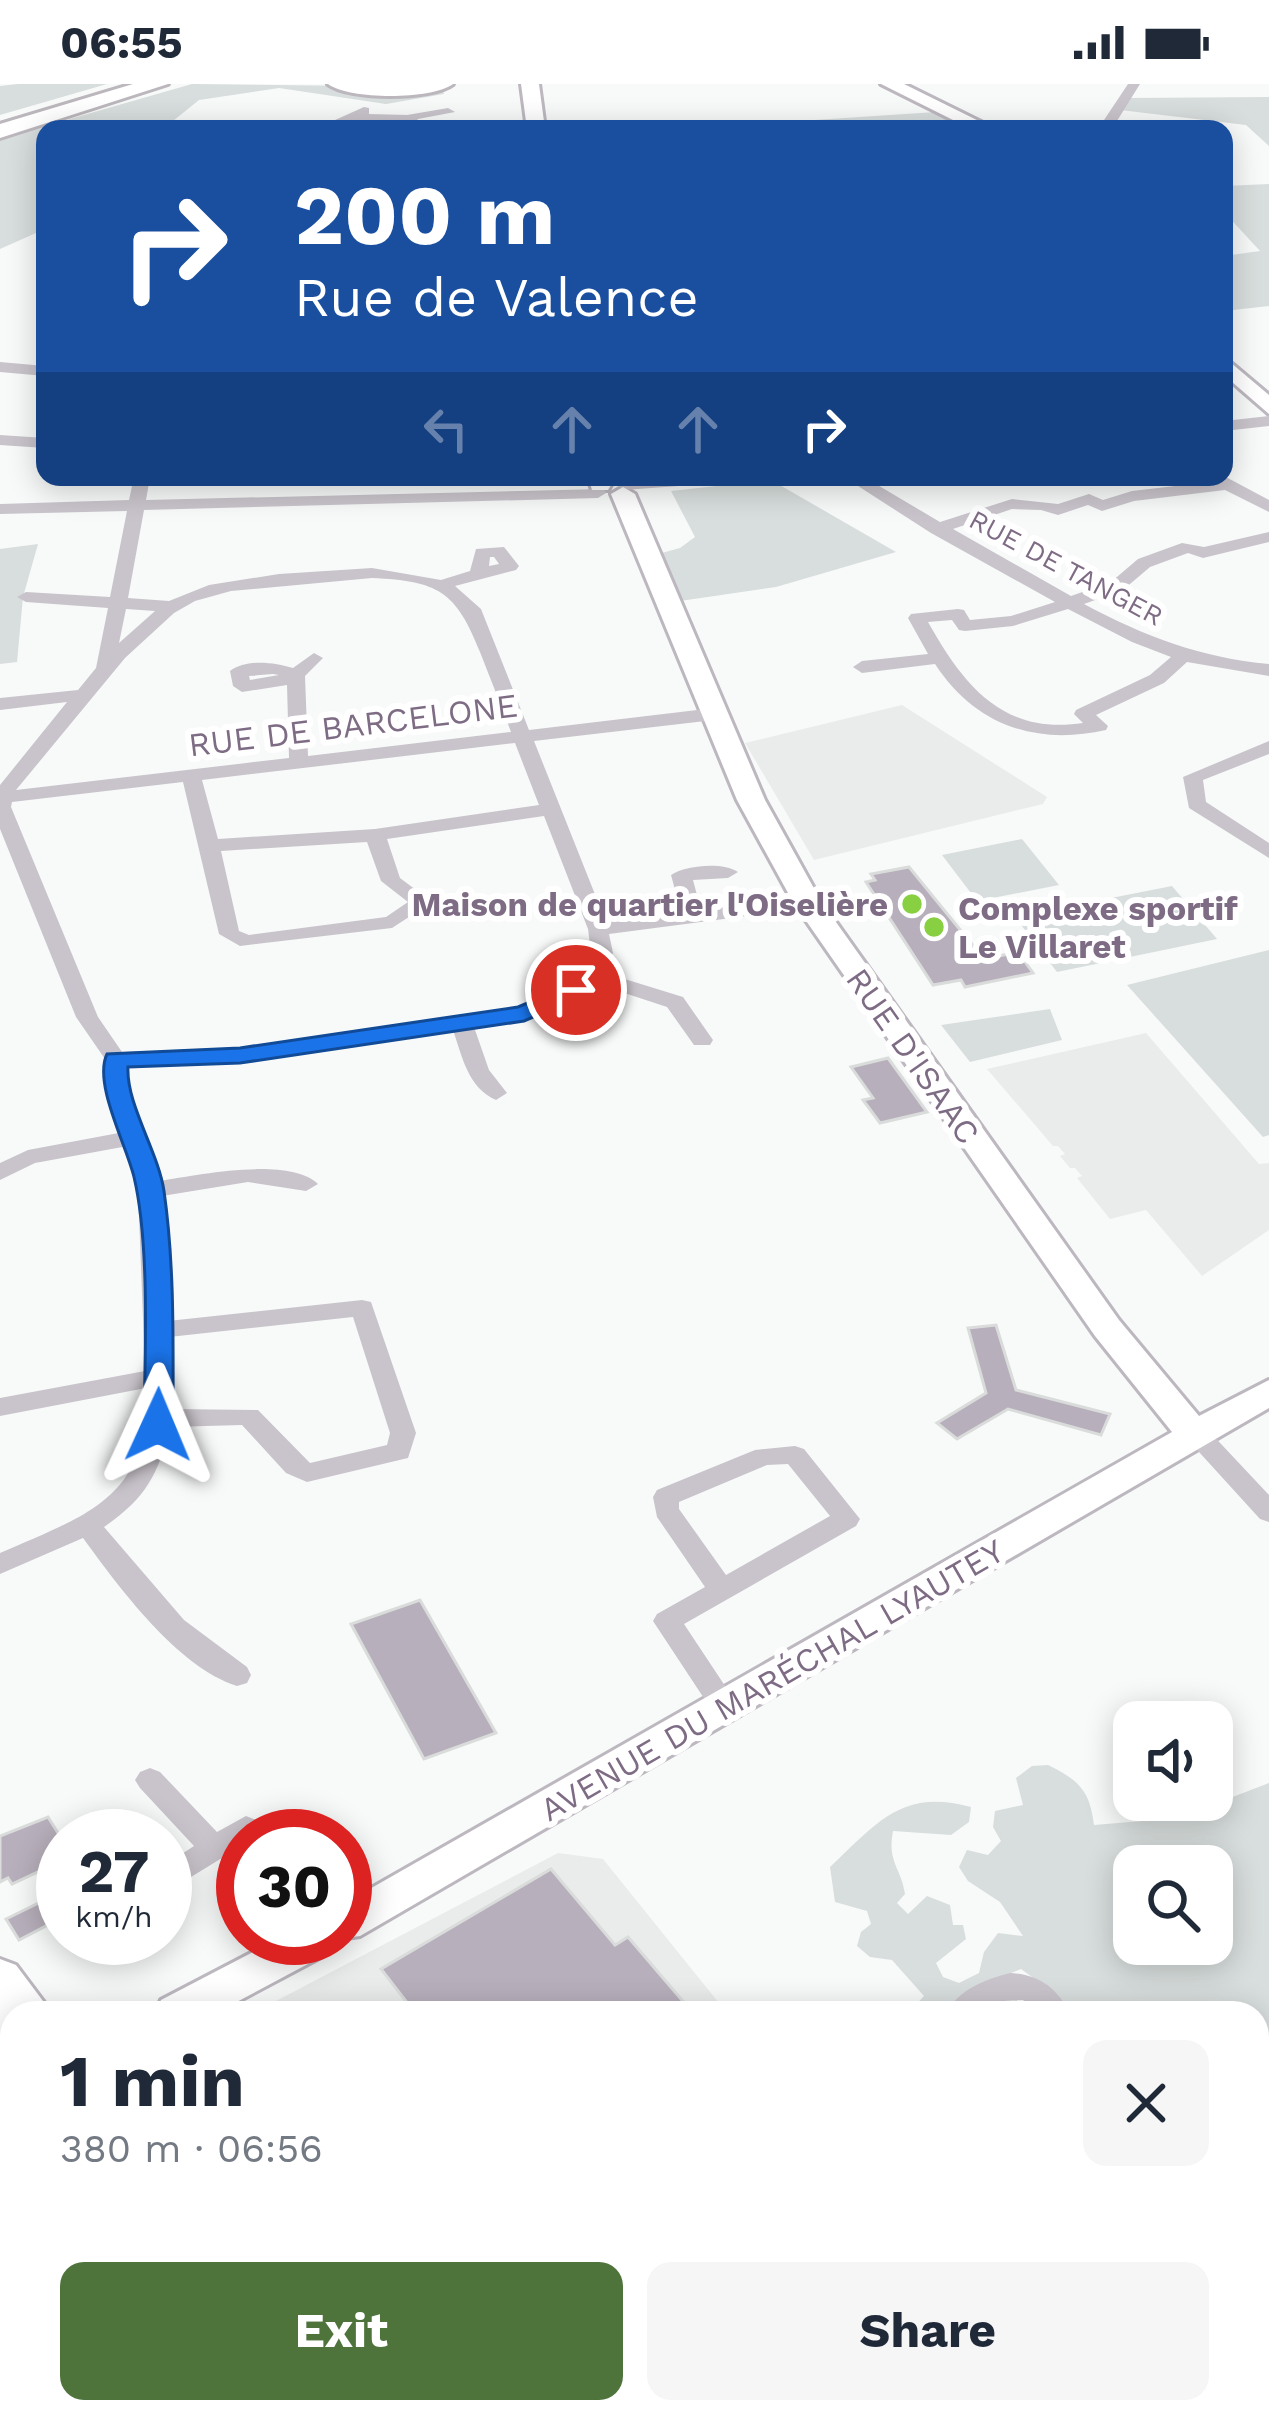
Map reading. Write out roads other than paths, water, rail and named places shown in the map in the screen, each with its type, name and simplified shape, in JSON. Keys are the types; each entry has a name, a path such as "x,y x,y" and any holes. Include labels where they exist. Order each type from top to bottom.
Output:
{"highway":[{"path":"340,84 391,90 442,84"},
{"path":"369,96 410,84"},
{"path":"0,126 147,85"}],"street":[{"path":"890,84 967,120"},
{"path":"1111,120 1134,84"},
{"path":"520,85 534,120"},
{"path":"342,120 369,96"},
{"path":"419,120 448,112"},
{"path":"349,117 373,120"},
{"path":"0,367 36,370"},
{"path":"1233,373 1269,407"},
{"path":"1233,424 1269,421"},
{"path":"0,440 36,442"},
{"path":"105,669 140,486"},
{"path":"435,498 436,486"},
{"name":"RUE DE TANGER","path":"867,486 1134,640 1184,656 1269,670"},
{"path":"937,529 1014,502 1039,502 1070,517 1132,496 1190,486"},
{"path":"1228,486 1269,508"},
{"path":"0,509 435,498 611,487"},
{"name":"RUE D'ISAAC","path":"611,487 751,800 807,902 1107,1328 1173,1412 1269,1512"},
{"path":"1269,508 1256,514 1269,521"},
{"path":"1184,656 1157,680 1119,698 1134,709 1099,726 1049,735 1018,727 960,688 917,618 958,614 965,626 1013,621 1117,586 1154,560 1188,548 1203,553 1269,537"},
{"path":"26,597 168,606 219,589 372,573 413,577 461,596 472,610 598,929 602,953 590,975 550,1005 240,1055 116,1059"},
{"path":"441,585 478,573"},
{"path":"0,1564 88,1525 126,1499 148,1466 160,1418 150,1190 137,1137 115,1082 116,1059 87,1017 8,843 1,798 105,669 168,606"},
{"path":"299,763 296,675 314,658"},
{"path":"862,668 938,658"},
{"path":"0,704 88,694"},
{"name":"RUE DE BARCELONE","path":"1,798 714,714"},
{"path":"1269,747 1193,777 1196,804 1269,852"},
{"path":"191,774 230,934 247,942 392,922 422,902 391,881 375,835"},
{"path":"210,846 280,837 375,835 550,809"},
{"path":"692,916 681,875 728,872"},
{"path":"598,929 807,902"},
{"path":"590,975 675,1002 701,1040"},
{"path":"461,1022 478,1072 496,1093"},
{"path":"0,1173 28,1157 137,1137"},
{"path":"150,1190 248,1175 306,1184"},
{"path":"159,1330 362,1308 403,1432 399,1452 307,1474 249,1417 160,1418"},
{"path":"0,1407 160,1376"},
{"name":"AVENUE DU MARÉCHAL LYAUTEY","path":"372,1909 1269,1392"},
{"path":"720,1588 666,1510 666,1497 764,1456 795,1455 848,1519 667,1622 725,1707"},
{"path":"88,1525 123,1573 215,1664 237,1676"},
{"path":"150,1780 215,1849 192,1864"},
{"path":"199,2001 268,1965"},
{"path":"976,2001 990,1989 1010,1984 1036,1991 1044,2001"}],"place":[{"name":"Maison de quartier l'Oiselière","path":"912,904"},
{"name":"Complexe sportif Le Villaret","path":"934,927"}]}
